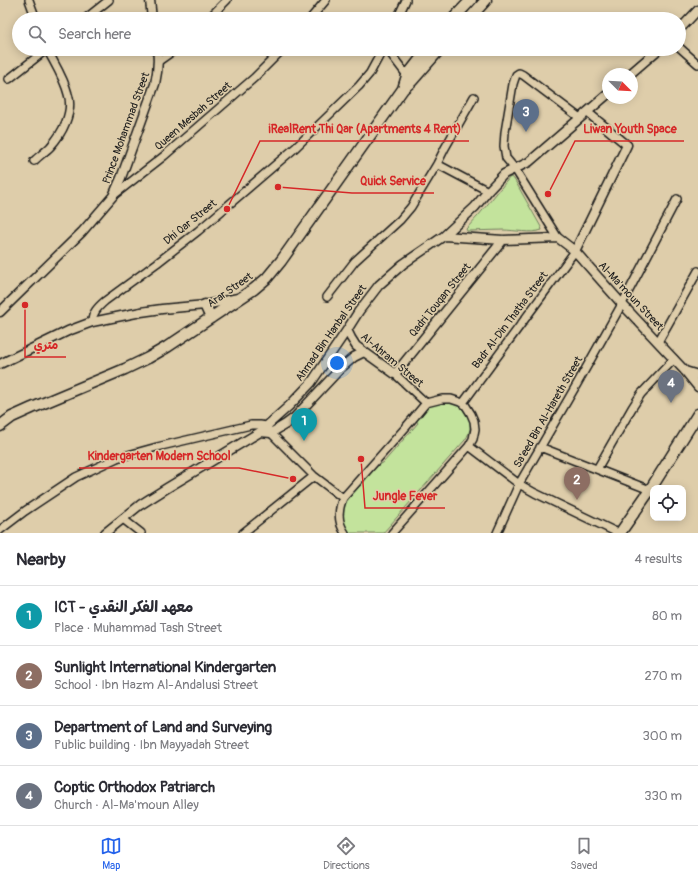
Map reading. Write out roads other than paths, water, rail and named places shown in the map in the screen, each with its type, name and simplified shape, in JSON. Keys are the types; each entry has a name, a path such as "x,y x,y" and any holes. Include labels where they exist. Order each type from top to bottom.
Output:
{"main road":[{"path":"460,12 471,0"},
{"path":"474,12 481,2"},
{"name":"Arar Street","path":"0,426 12,417 148,358 241,298 267,278 281,261 403,89 423,56"},
{"name":"Arar Street","path":"409,78 433,56"},
{"path":"205,305 211,318"},
{"path":"653,485 698,414"},
{"path":"619,533 650,490"}],"street":[{"path":"29,0 33,12"},
{"path":"93,12 109,0"},
{"path":"150,0 151,12"},
{"path":"215,12 227,0"},
{"path":"316,12 326,0"},
{"path":"400,12 406,0"},
{"path":"686,23 698,10"},
{"path":"686,53 698,64"},
{"path":"9,79 38,56"},
{"path":"34,161 50,146 63,127 70,102 68,93 50,56"},
{"name":"Prince Mohammad Street","path":"0,312 82,232 113,196 155,84 158,73 158,56"},
{"path":"159,61 166,56"},
{"name":"Queen Mesbah Street","path":"113,196 197,128 254,78 276,56"},
{"name":"Dhi Qar Street","path":"92,322 95,312 105,301 198,231 295,148 359,86 373,68 379,56"},
{"path":"392,56 409,78"},
{"path":"637,68 651,56"},
{"path":"444,236 503,240 558,238 515,169 506,158 504,146 505,132 513,84 516,75 519,73 528,78 580,118"},
{"path":"328,297 355,261 406,214 474,97"},
{"name":"Ahmad Bin Hanbal Street","path":"105,533 143,503 263,429 290,406 311,383 348,330 359,311 379,285 403,264 444,236 476,207 488,191 504,174 529,162 602,99"},
{"path":"575,251 627,145 587,112"},
{"path":"436,164 488,191"},
{"name":"Sa'eed Bin Al-Hareth Street","path":"497,533 519,484 622,304 677,199"},
{"name":"Al-Ma'moun Street","path":"558,238 575,251 685,371 698,388"},
{"name":"Qadri Touqan Street","path":"395,374 503,240"},
{"name":"Badr Al-Din Thatha Street","path":"463,403 575,251"},
{"path":"658,342 698,271"},
{"path":"0,364 57,336 92,322 155,310 205,305 241,298"},
{"name":"Al-Ahram Street","path":"348,330 356,346 395,374 426,403"},
{"name":"Ahmad Bin Hanbal Street","path":"271,433 294,418 345,364 364,352"},
{"path":"597,470 641,394 674,359"},
{"path":"685,371 698,375"},
{"path":"311,383 319,391"},
{"path":"344,533 339,520 338,512 343,498 402,433 426,403 446,399 456,400 463,403 469,410 474,421 475,428 473,439 469,446 392,533"},
{"path":"0,530 71,480 117,458 251,425 260,425 263,429 271,433 314,476 343,498"},
{"path":"469,446 519,484 619,533"},
{"path":"540,447 650,490"},
{"path":"243,533 314,476"},
{"path":"123,519 141,533"}],"place":[{"name":"Department of Land and Surveying","path":"526,132"},
{"name":"Quick Service","path":"278,187"},
{"name":"Liwan Youth Space","path":"548,194"},
{"name":"iRealRent Thi Qar (Apartments 4 Rent)","path":"227,209"},
{"name":"متري","path":"25,305"},
{"name":"Coptic Orthodox Patriarch","path":"671,403"},
{"name":"ICT - معهد الفكر النقدي","path":"304,441"},
{"name":"Jungle Fever","path":"361,459"},
{"name":"Kindergarten Modern School","path":"293,479"},
{"name":"Sunlight International Kindergarten","path":"577,500"}]}
